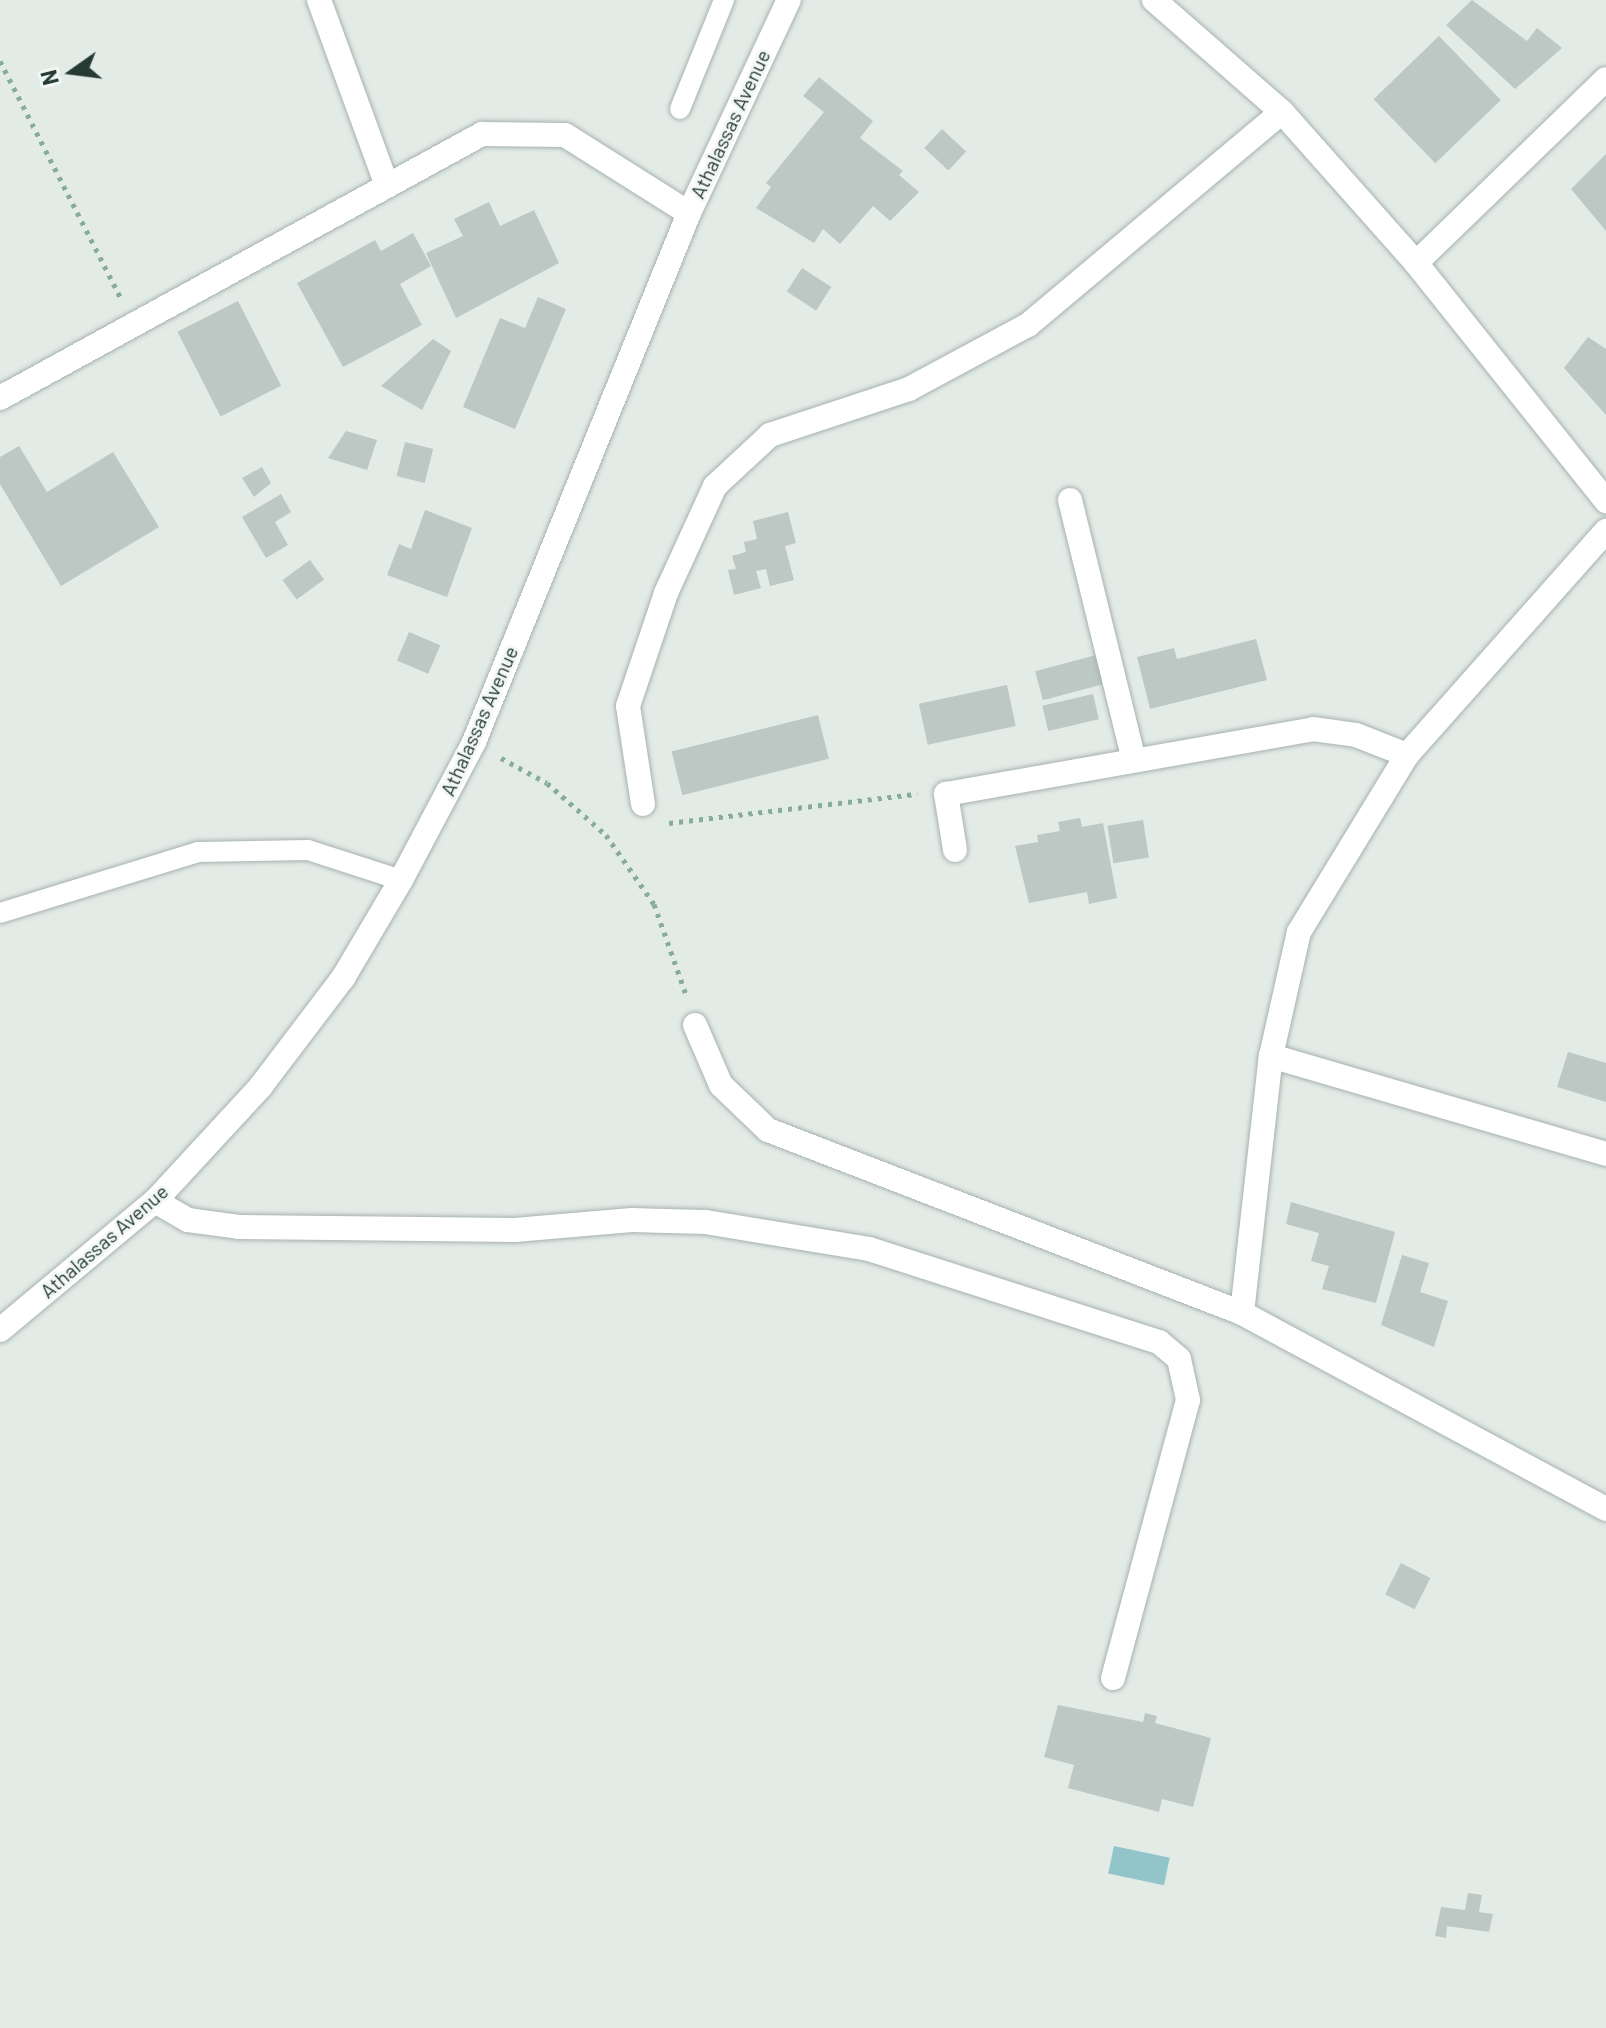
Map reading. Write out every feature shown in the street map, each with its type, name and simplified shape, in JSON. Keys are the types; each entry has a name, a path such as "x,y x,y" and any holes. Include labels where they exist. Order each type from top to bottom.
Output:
{"street":[{"path":"319,0 387,186"},
{"path":"1154,0 1282,112 1416,263 1606,501"},
{"name":"Athalassas Avenue","path":"0,1330 155,1201 261,1086 343,978 401,880 474,742 689,213 787,1"},
{"path":"1416,263 1606,79"},
{"path":"643,804 628,706 666,593 715,486 770,435 909,389 1028,325 1282,112"},
{"path":"0,398 482,134 565,135 689,213"},
{"path":"1070,500 1134,760"},
{"path":"1242,1313 1271,1056 1299,932 1407,755 1606,531"},
{"path":"955,850 946,794 1313,729 1356,735 1407,755"},
{"path":"695,1025 721,1085 768,1130 1242,1313 1606,1509"},
{"path":"1271,1056 1606,1154"},
{"path":"155,1201 188,1220 239,1227 515,1230 632,1220 706,1222 869,1249 1159,1342 1179,1359 1188,1400 1113,1678"}],"lane":[{"path":"680,109 724,0"},
{"path":"0,913 198,852 308,850 401,880"}],"path":[{"path":"0,61 133,323"},
{"path":"474,742 547,783 606,835 654,904 695,1025"},
{"path":"643,804 670,824 881,795 946,794"}],"water":[{"path":"1114,1846 1170,1858 1164,1885 1108,1873"}],"building":[{"path":"1472,0 1527,41 1537,28 1562,48 1515,89 1446,25"},
{"path":"1439,36 1501,100 1435,163 1374,99"},
{"path":"819,77 873,121 860,138 903,171 899,175 919,192 890,221 873,206 840,244 823,229 814,243 756,208 771,187 766,183 824,112 803,96"},
{"path":"942,129 966,152 948,171 924,148"},
{"path":"1606,154 1606,231 1571,189"},
{"path":"489,202 500,226 534,210 559,263 456,318 426,253 463,236 454,219"},
{"path":"413,233 431,266 400,284 422,325 343,367 297,283 375,240 381,251"},
{"path":"802,268 831,287 816,311 787,291"},
{"path":"538,297 566,309 515,429 463,407 500,318 525,328"},
{"path":"238,301 281,386 221,417 177,332"},
{"path":"1588,337 1606,349 1606,415 1564,368"},
{"path":"433,339 451,351 422,410 381,386"},
{"path":"346,431 377,440 367,470 328,458"},
{"path":"405,442 433,449 425,483 397,476"},
{"path":"19,446 47,492 113,452 159,527 61,586 0,484 0,457"},
{"path":"262,467 271,483 254,497 242,478"},
{"path":"281,494 291,512 275,522 288,545 266,558 242,517"},
{"path":"425,510 472,528 447,597 387,575 399,544 411,549"},
{"path":"788,512 796,543 785,546 794,580 770,586 766,569 756,571 761,588 734,595 728,570 736,569 732,556 746,552 744,542 757,539 753,521"},
{"path":"310,560 324,579 297,599 282,580"},
{"path":"409,632 440,645 428,674 397,661"},
{"path":"1256,639 1267,680 1150,709 1137,657 1174,648 1177,659"},
{"path":"1096,655 1104,684 1043,700 1035,671"},
{"path":"1007,685 1016,726 928,745 919,704"},
{"path":"1093,694 1099,719 1048,731 1042,706"},
{"path":"818,715 829,759 682,795 671,752"},
{"path":"1080,818 1082,827 1103,823 1117,898 1089,904 1087,892 1029,903 1015,846 1038,842 1037,835 1060,831 1058,822"},
{"path":"1143,820 1149,858 1113,863 1107,826"},
{"path":"1568,1052 1606,1063 1606,1102 1557,1087"},
{"path":"1291,1202 1395,1232 1376,1303 1322,1289 1329,1266 1311,1261 1319,1233 1286,1224"},
{"path":"1402,1255 1429,1263 1420,1292 1448,1301 1434,1347 1381,1325"},
{"path":"1401,1563 1430,1578 1415,1609 1385,1594"},
{"path":"1058,1705 1143,1722 1145,1713 1157,1716 1155,1723 1211,1738 1193,1807 1162,1799 1159,1812 1068,1788 1074,1765 1044,1757"},
{"path":"1468,1893 1482,1895 1479,1912 1493,1914 1489,1932 1447,1926 1446,1938 1435,1936 1441,1907 1465,1910"}]}
